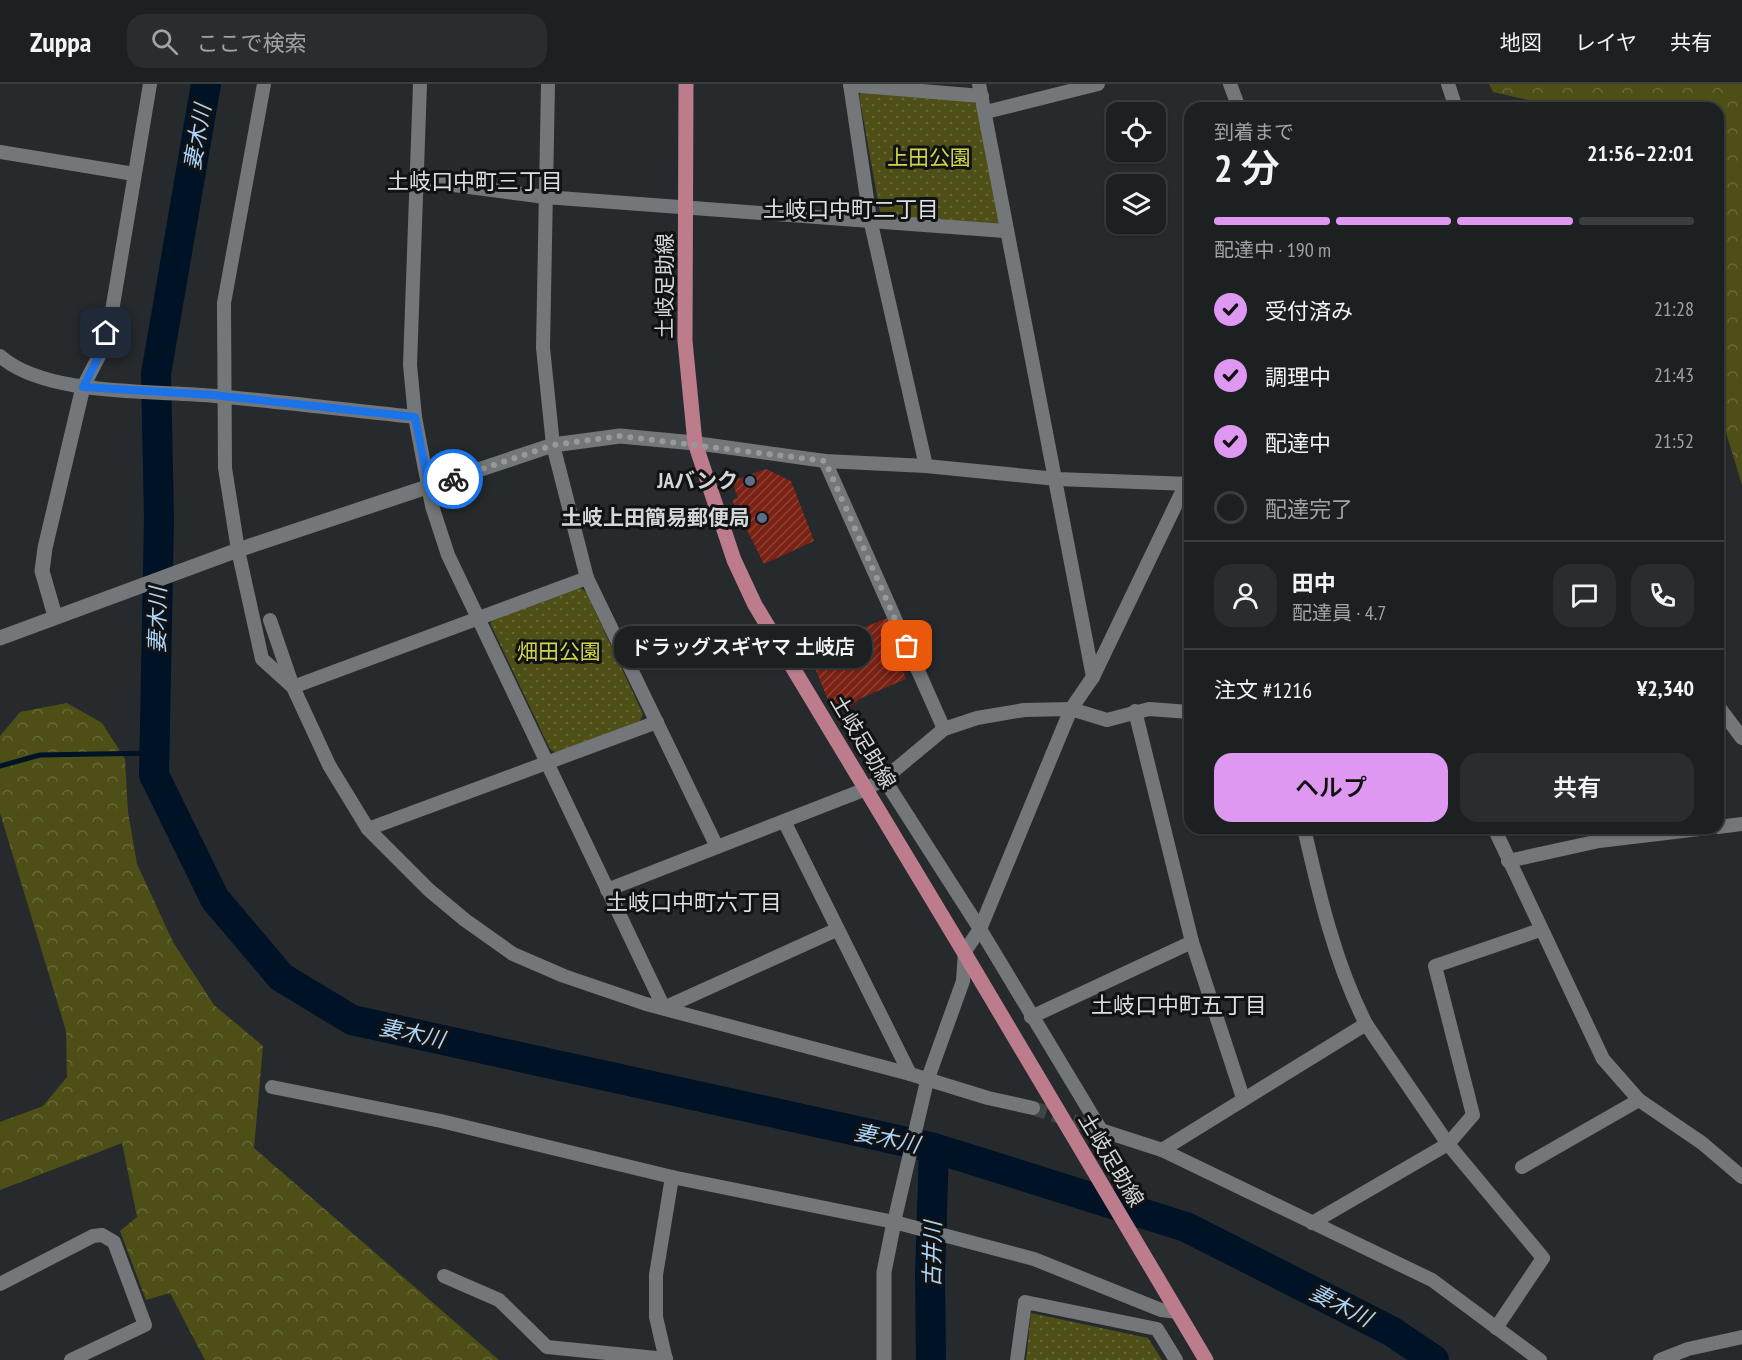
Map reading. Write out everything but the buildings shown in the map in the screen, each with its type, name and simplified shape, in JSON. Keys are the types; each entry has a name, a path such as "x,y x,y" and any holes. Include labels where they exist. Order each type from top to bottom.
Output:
{"main road":[{"name":"土岐足助線","path":"686,84 685,341 694,443 734,560 755,605 965,951 1072,1138 1206,1360"}],"street":[{"path":"55,616 42,572 44,560 83,387 100,354 112,311 150,84"},
{"path":"264,84 224,303 219,396 231,553 262,659 293,687"},
{"path":"420,84 410,365 415,417 432,506 448,555 664,1008"},
{"path":"548,84 543,348 553,445 587,578 717,847"},
{"path":"986,112 1098,84"},
{"path":"1230,84 1237,102"},
{"path":"1448,84 1454,102"},
{"path":"926,466 870,219 850,85 981,90 1005,231 1057,479 1093,677"},
{"path":"0,152 134,174"},
{"path":"416,180 545,197 686,209 870,219 1005,231"},
{"path":"0,356 9,364 34,375 83,387 219,396 415,417"},
{"path":"0,638 87,604 231,553 553,445 620,436 694,443 825,461 926,466 1057,479 1184,481"},
{"path":"825,461 944,729"},
{"path":"884,1360 884,1272 895,1216 927,1081 963,981 965,951 972,944 980,929 1071,709 1093,677 1184,489"},
{"path":"293,687 587,578"},
{"path":"270,620 293,687 329,765 368,829 429,890 513,954 564,976 664,1008 1033,1108"},
{"path":"607,890 866,789 884,779 944,729 1000,712 1071,709 1107,720 1135,711 1161,708 1184,711"},
{"path":"1135,711 1192,942 1243,1098"},
{"path":"1724,714 1742,738"},
{"path":"368,829 657,722"},
{"path":"884,779 980,929 1095,1128 1162,1150 1432,1280 1540,1360"},
{"path":"784,820 836,930 910,1074"},
{"path":"1724,826 1742,824"},
{"path":"1305,834 1317,887 1350,992 1366,1024 1448,1144 1543,1258 1496,1328"},
{"path":"1497,834 1603,1059 1639,1100 1702,1143 1742,1177"},
{"path":"1508,861 1599,841 1658,834"},
{"path":"664,1008 836,930"},
{"path":"1312,1223 1448,1144 1473,1115 1435,966 1540,930"},
{"path":"1031,1017 1192,942"},
{"path":"1162,1150 1366,1024"},
{"path":"272,1087 441,1121 672,1177 895,1216 1034,1259 1161,1310 1175,1307"},
{"path":"1522,1167 1639,1100"},
{"path":"444,1276 499,1300 547,1347 666,1360 656,1317 656,1275 672,1177"},
{"path":"0,1284 93,1236 102,1235 114,1242 145,1325 71,1360"},
{"path":"1017,1360 1025,1302 1157,1329 1176,1360"},
{"path":"1660,1360 1688,1349 1742,1337"}],"green space":[{"path":"1489,84 1742,84 1742,485 1724,426 1724,102 1537,102 1493,92"},
{"name":"上田公園","path":"864,91 972,101 976,104 1000,223 998,226 884,216 880,212 859,95"},
{"name":"畑田公園","path":"579,587 586,592 643,714 640,721 556,753 550,749 490,623 494,618"},
{"path":"67,703 102,723 125,759 128,812 137,864 173,942 214,1005 263,1046 254,1148 499,1360 205,1360 170,1293 146,1300 120,1231 137,1217 122,1143 0,1190 0,1122 43,1106 67,1077 66,1031 0,813 0,736 20,712"},
{"path":"1031,1313 1148,1338 1162,1360 1026,1360"}],"waterway":[{"name":"妻木川","path":"206,84 156,374 159,518 154,775 215,899 281,977 352,1020 934,1148 1186,1227 1391,1331 1434,1360"},
{"path":"0,766 40,755 154,753"},
{"name":"古井川","path":"931,1360 930,1276 934,1148"}],"tunnel":[{"path":"1033,1108 1088,1126"}],"way so far":[{"path":"453,479 553,445 620,436 694,443 825,461 907,646"}],"place":[{"name":"JAバンク","path":"750,481"},
{"name":"土岐上田簡易郵便局","path":"762,518"},
{"name":"ドラッグスギヤマ 土岐店","path":"907,646"}],"district":[{"name":"土岐口中町三丁目","path":"475,181"},
{"name":"土岐口中町二丁目","path":"851,209"},
{"name":"土岐口中町六丁目","path":"694,902"},
{"name":"土岐口中町五丁目","path":"1179,1005"}],"route":[{"path":"106,333 100,354 83,387 213,395 415,417 429,487 453,479"}]}
